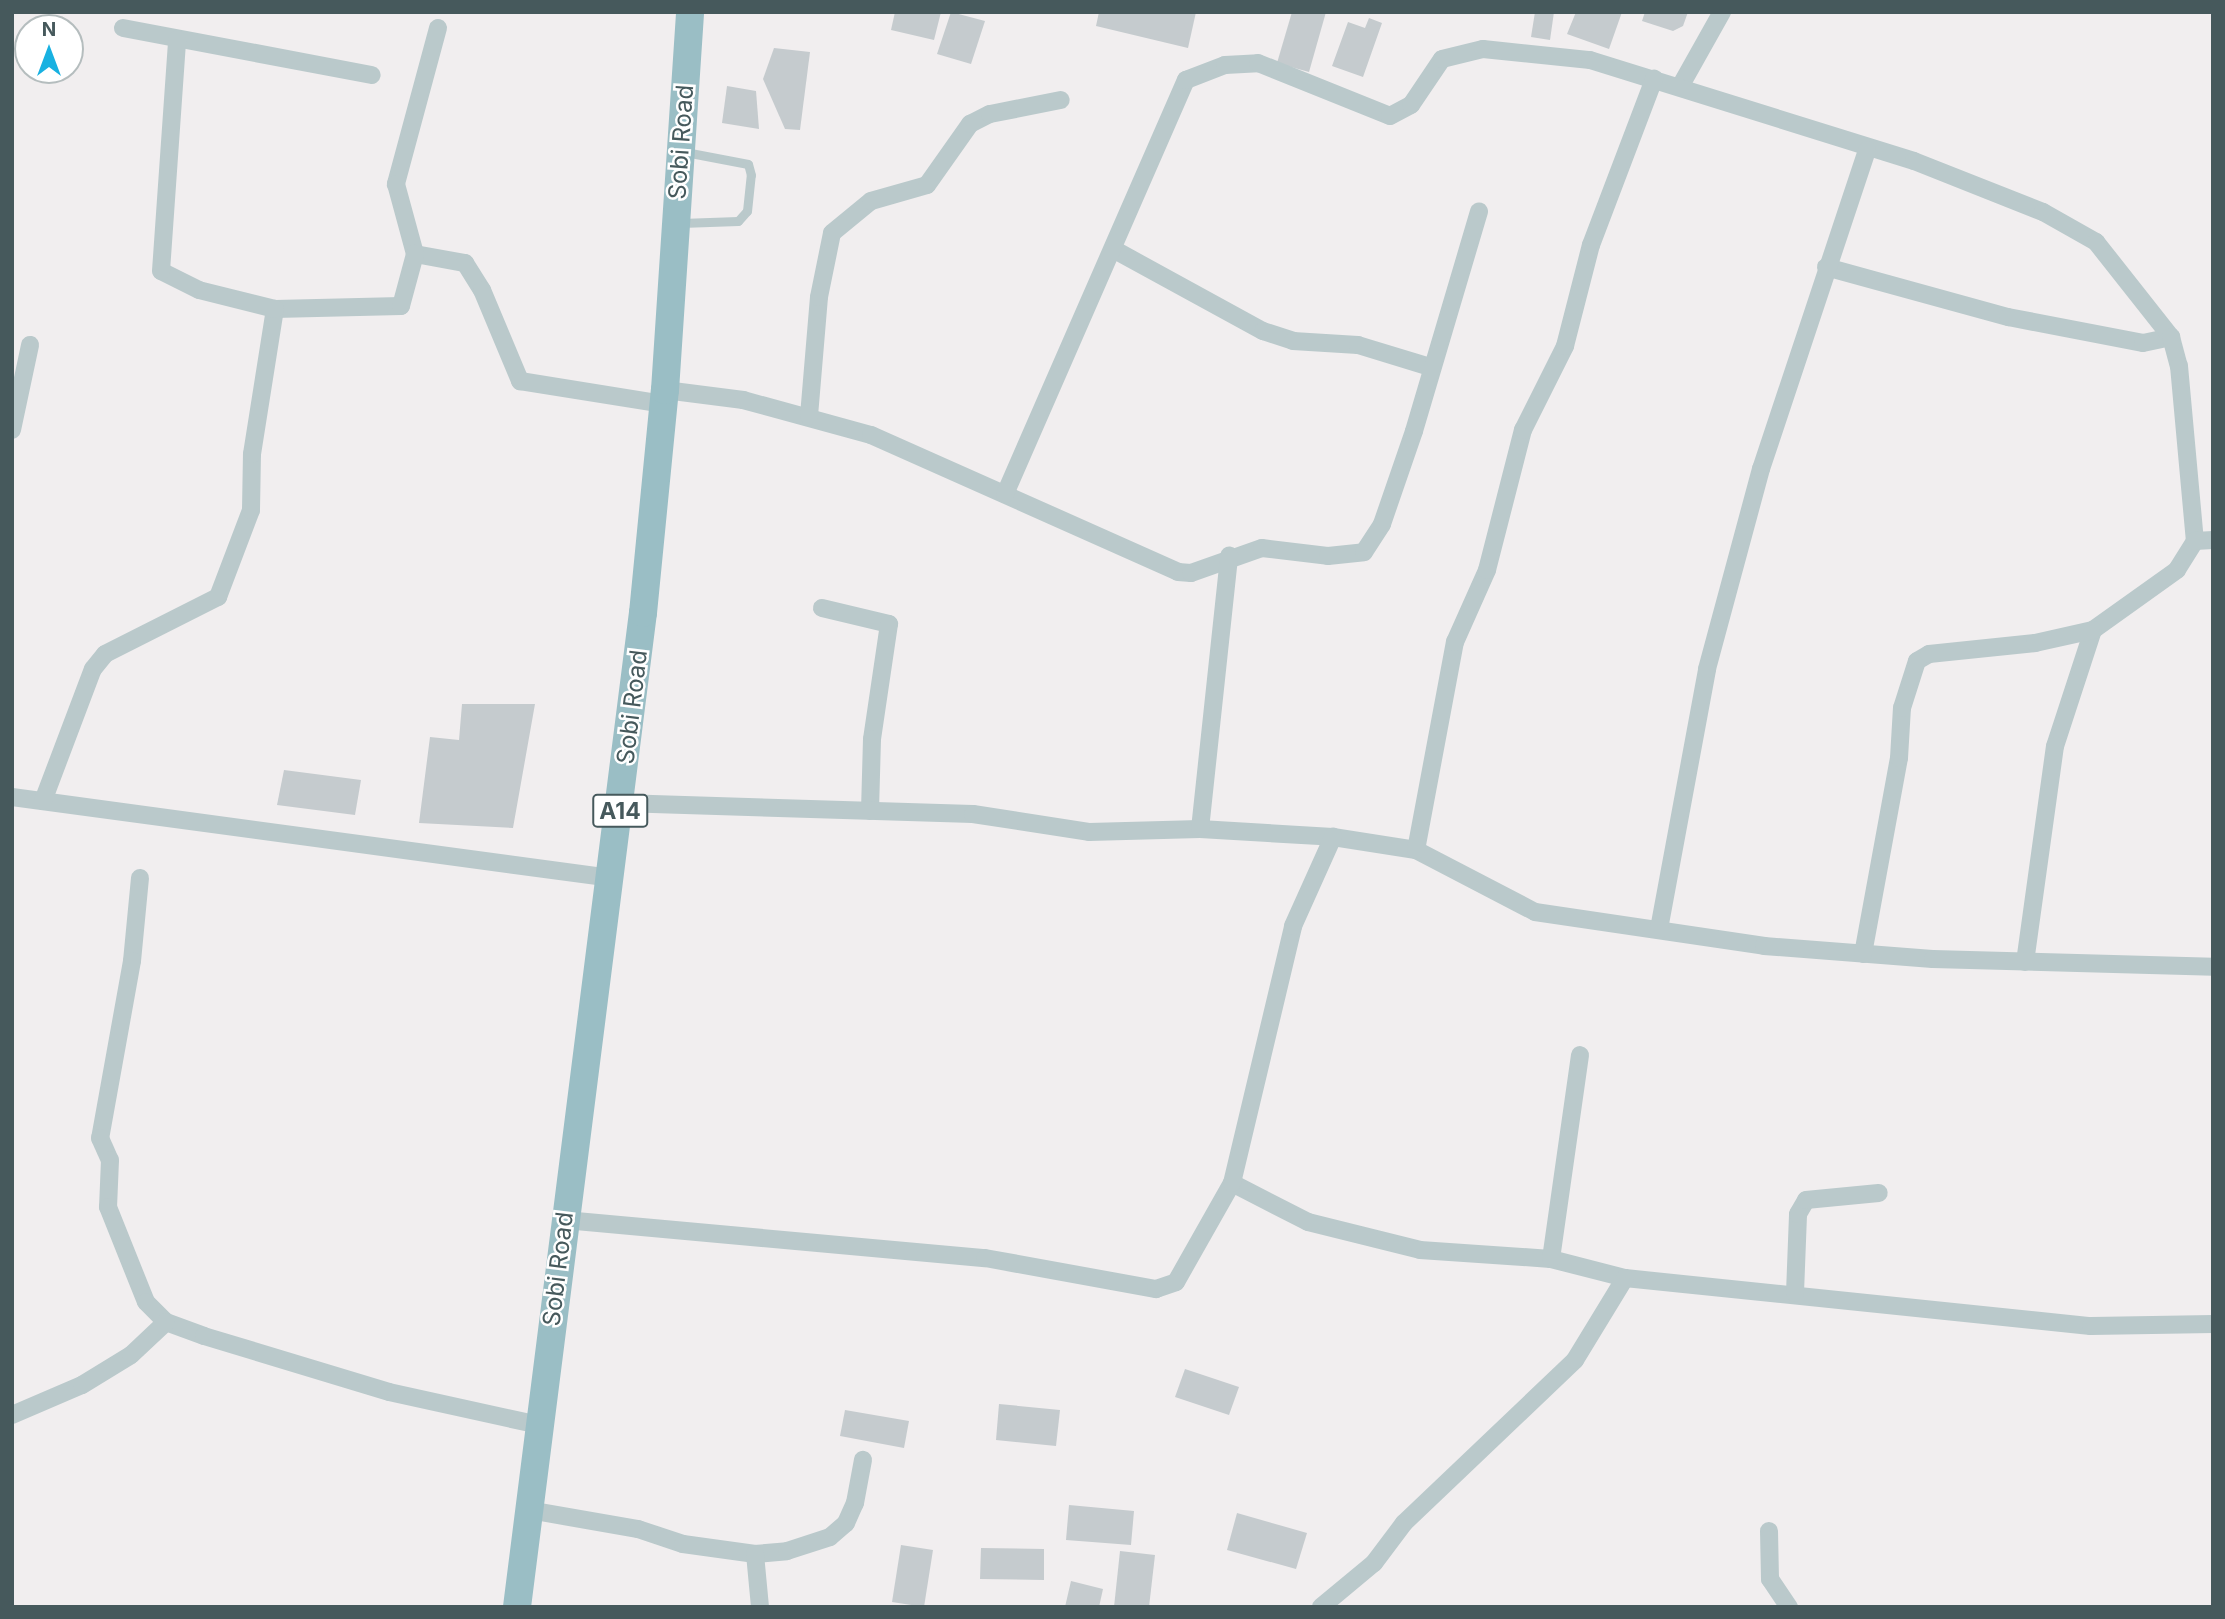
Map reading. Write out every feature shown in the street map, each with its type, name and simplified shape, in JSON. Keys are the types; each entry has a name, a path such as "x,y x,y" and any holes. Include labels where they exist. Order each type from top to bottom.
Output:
{"highway":[{"name":"Sobi Road","path":"517,1607 621,803 665,397 690,12"}],"street":[{"path":"1681,85 1722,12"},
{"path":"123,28 372,75"},
{"path":"177,40 161,271 199,290 275,309 401,306 415,254 396,184 439,28"},
{"path":"1006,494 1186,80 1225,65 1258,63 1390,116 1411,105 1442,59 1483,49 1579,58 1681,85 1867,150 1914,161 2043,212 2096,242 2171,337 2179,366 2204,541 2177,570 2092,630 2035,643 1929,654 1917,661 1902,708 1899,758 1863,954"},
{"path":"1416,850 1455,642 1487,570 1523,430 1565,346 1591,245 1654,79"},
{"path":"809,415 819,297 832,233 871,201 927,185 970,124 990,114 1061,100"},
{"path":"1659,929 1707,668 1761,469 1867,150"},
{"path":"415,254 465,263 482,289 520,381 665,397 743,400 809,415 871,435 1178,572 1191,573 1229,556 1262,548 1328,556 1364,552 1382,524 1479,211"},
{"path":"1113,249 1264,331 1293,341 1358,345 1430,367"},
{"path":"1826,267 2008,317 2143,342 2171,337"},
{"path":"43,801 93,669 106,654 203,609 218,597 228,577 251,510 251,454 275,309"},
{"path":"12,430 30,345"},
{"path":"1200,829 1229,556"},
{"path":"822,608 889,624 872,738 870,811"},
{"path":"2025,962 2055,746 2092,630"},
{"path":"12,797 611,878"},
{"path":"621,803 973,814 1089,832 1200,829 1334,837 1416,850 1535,912 1863,954 2213,967"},
{"path":"565,1220 985,1258 1156,1289 1176,1282 1232,1183 1293,926 1334,837"},
{"path":"140,878 132,961 100,1138 110,1160 108,1207 146,1302 166,1322 389,1392 539,1425"},
{"path":"1551,1258 1580,1055"},
{"path":"1232,1183 1308,1222 1420,1250 1551,1258 1625,1278 1795,1293 2091,1326 2213,1324"},
{"path":"1795,1293 1798,1214 1806,1200 1879,1193"},
{"path":"1321,1607 1374,1563 1404,1523 1575,1360 1625,1278"},
{"path":"12,1415 82,1385 131,1355 166,1322"},
{"path":"529,1510 755,1554 788,1551 830,1537 855,1503 863,1460"},
{"path":"1769,1531 1770,1579 1789,1607"},
{"path":"755,1554 760,1607"}],"lane":[{"path":"675,224 738,221 747,211 751,175 748,164 680,151"}],"building":[{"path":"895,12 941,12 934,40 891,30"},
{"path":"951,12 985,21 971,64 937,54"},
{"path":"1099,12 1196,12 1188,48 1096,26"},
{"path":"1292,12 1326,12 1309,72 1277,63"},
{"path":"1535,12 1554,12 1550,40 1531,37"},
{"path":"1576,12 1622,12 1609,49 1567,34"},
{"path":"1645,12 1688,12 1683,26 1673,31 1642,21"},
{"path":"1369,18 1382,23 1363,77 1332,66 1348,22 1365,28"},
{"path":"774,48 810,52 800,130 785,129 763,79"},
{"path":"727,86 756,91 759,129 722,123"},
{"path":"462,704 535,704 513,828 419,823 430,737 459,740"},
{"path":"284,770 361,780 355,815 277,805"},
{"path":"1185,1369 1239,1387 1229,1415 1175,1397"},
{"path":"999,1404 1060,1410 1056,1446 996,1440"},
{"path":"845,1410 909,1421 904,1448 840,1436"},
{"path":"1069,1505 1134,1511 1131,1545 1066,1540"},
{"path":"1237,1513 1307,1533 1296,1569 1227,1550"},
{"path":"901,1545 933,1550 924,1607 892,1602"},
{"path":"981,1548 1044,1549 1044,1580 980,1579"},
{"path":"1120,1551 1155,1555 1149,1607 1114,1607"},
{"path":"1071,1581 1103,1589 1099,1607 1065,1607"}]}
